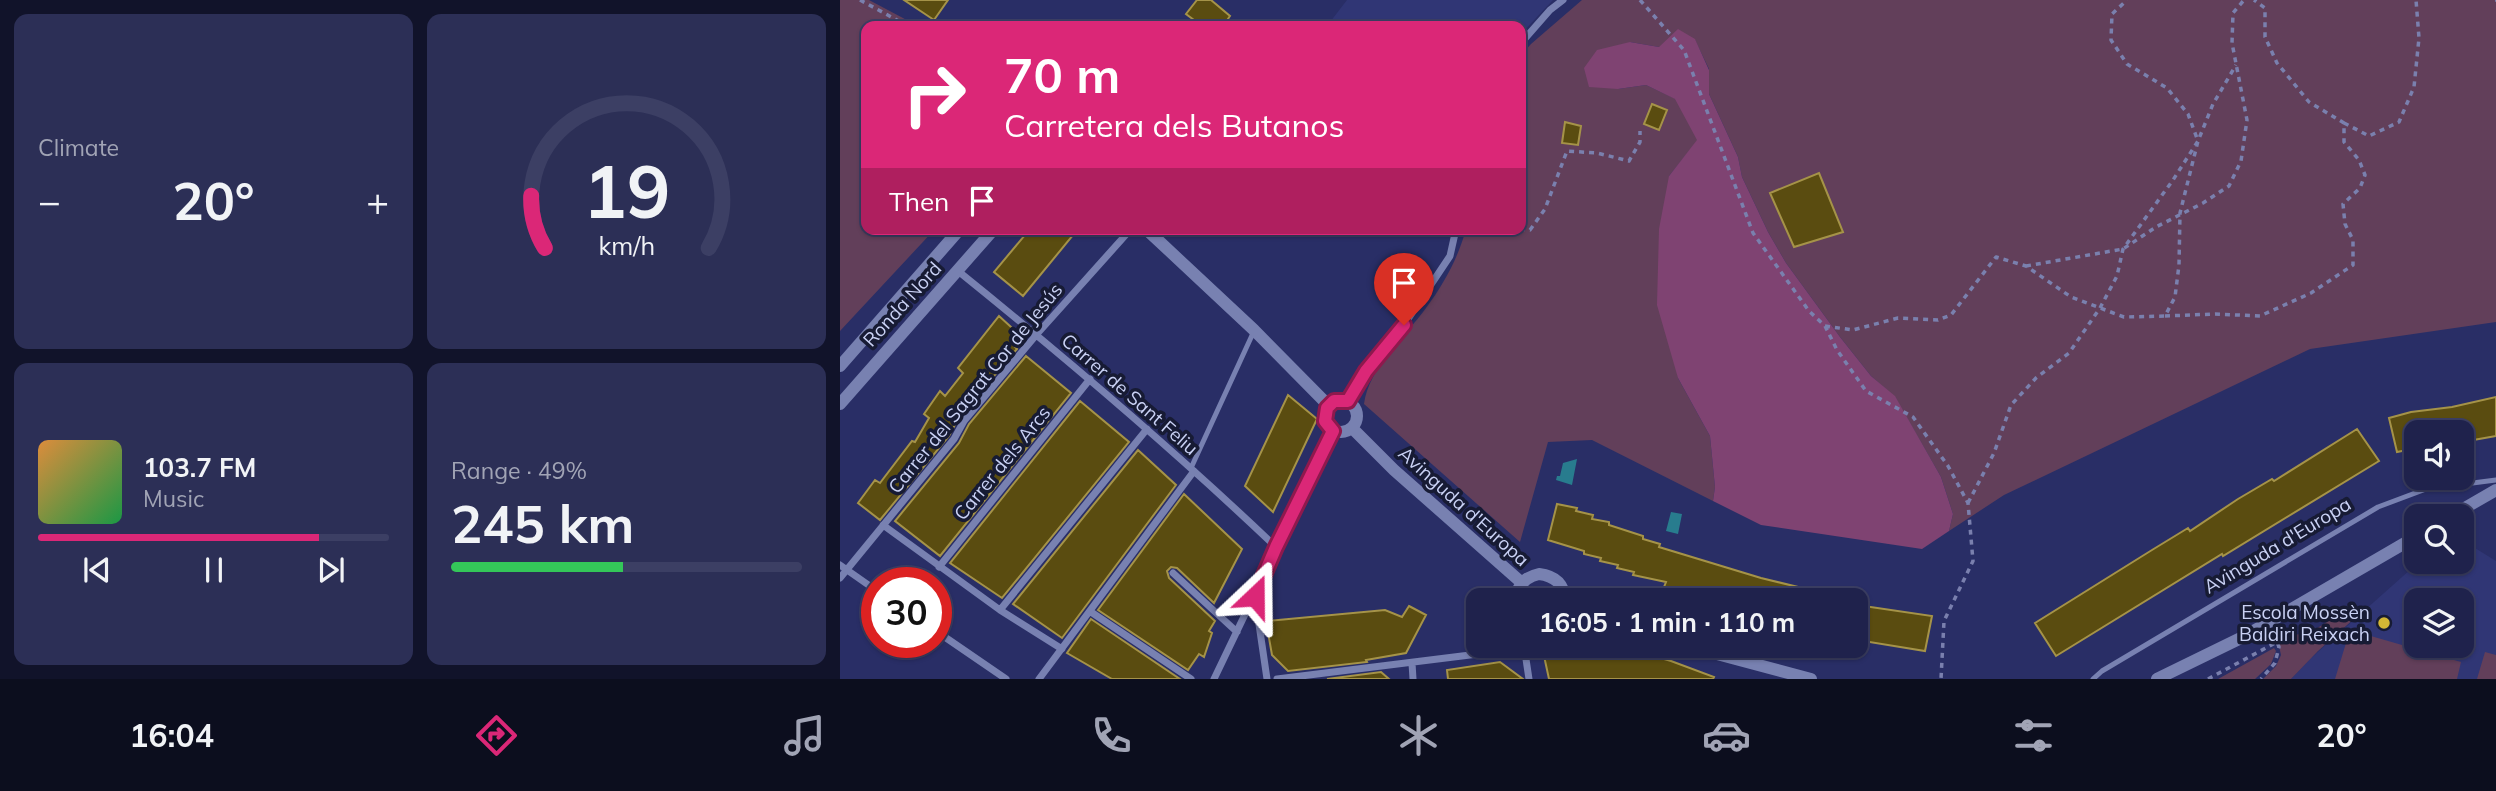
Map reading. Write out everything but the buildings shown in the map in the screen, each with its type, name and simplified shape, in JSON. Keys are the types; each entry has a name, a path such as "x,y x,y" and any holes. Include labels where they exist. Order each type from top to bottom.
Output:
{"street":[{"path":"1526,37 1550,10 1563,0"},
{"name":"Ronda Nord","path":"840,366 955,235"},
{"name":"Ronda Nord","path":"840,404 989,235"},
{"name":"Carrer del Sagrat Cor de Jesús","path":"840,578 954,439 964,421 1126,235"},
{"path":"1152,235 1254,330 1329,406"},
{"path":"1348,401 1366,371 1404,325 1450,256 1455,235"},
{"name":"Carrer de Sant Feliu","path":"958,271 1090,379 1276,547"},
{"name":"Carrer dels Arcs","path":"939,567 1090,379"},
{"path":"1337,400 1348,401 1357,414 1356,423 1343,433 1333,431 1324,418 1329,406 1337,400"},
{"name":"Avinguda d'Europa","path":"1352,428 1381,458 1522,583"},
{"path":"1000,610 1147,429"},
{"path":"1214,679 1333,431"},
{"path":"1040,679 1192,469"},
{"path":"2472,504 2496,490"},
{"path":"883,525 939,567"},
{"path":"2157,679 2245,636 2404,544"},
{"path":"840,565 861,580"},
{"path":"1172,573 1237,632"},
{"path":"1520,588 1522,583 1535,575 1549,576 1563,588"},
{"path":"952,576 1062,649"},
{"path":"1255,596 1267,679"},
{"path":"1091,612 1191,679"},
{"path":"952,642 1006,679"},
{"path":"1277,679 1466,656"},
{"path":"1526,658 1529,679"},
{"path":"1730,658 1806,679"},
{"path":"1412,663 1413,679"}],"lane":[{"path":"1192,469 1254,330"},
{"name":"Avinguda d'Europa","path":"2093,679 2102,671 2378,507 2426,489 2496,480"}],"path":[{"path":"860,0 899,21"},
{"path":"1640,0 1684,50 1753,233 1809,311 1825,326 1837,350 1866,391 1913,417 1948,466 1968,503 1973,561 1944,621 1941,679"},
{"path":"2127,0 2112,15 2111,40 2127,65 2167,88 2188,114 2198,141"},
{"path":"2026,266 2088,253 2123,249 2180,213 2203,203 2230,186 2241,161 2247,120 2232,43 2233,13 2244,0"},
{"path":"2254,0 2265,8 2264,37 2277,63 2308,102 2369,136 2399,122 2414,87 2419,38 2416,0"},
{"path":"949,17 949,21"},
{"path":"2165,316 2175,297 2180,213 2198,141 2213,104 2236,65"},
{"path":"1825,326 1853,330 1898,318 1938,320 1951,315 1996,257 2026,266 2071,297 2124,317 2260,316 2311,293 2353,265 2353,240 2345,224 2343,204 2360,188 2365,175 2359,160 2344,142 2344,123"},
{"path":"1526,230 1530,230 1545,209 1567,151 1597,153 1629,161 1640,142 1640,131"},
{"path":"1968,503 1993,453 2011,405 2036,378 2069,353 2100,308 2117,276 2123,249 2174,180 2198,141"},
{"path":"2208,679 2277,642 2279,647 2275,663 2261,679"}],"shaded area":[{"path":"840,0 869,0 909,21 861,21 861,235 929,235 840,331"},
{"path":"1347,0 1553,0 1526,29 1526,21 1331,21"},
{"path":"1582,0 2496,0 2496,322 2310,349 2004,495 1949,531 1953,514 1941,477 1895,397 1871,376 1840,337 1786,263 1768,232 1742,177 1738,157 1709,94 1709,69 1695,40 1659,47 1630,42 1618,89 1646,85 1676,99 1698,140 1669,176 1678,378 1710,436 1715,487 1713,501 1592,440 1548,442 1520,542 1364,404 1367,390 1380,365 1426,308 1455,260 1464,235 1526,235 1526,50"},
{"path":"1678,29 1695,39 1709,70 1709,94 1738,157 1742,177 1786,263 1871,376 1895,396 1941,477 1953,514 1949,531 1922,549 1761,525 1713,501 1715,487 1710,436 1678,378 1657,305 1659,229 1669,176 1697,140 1675,99 1646,85 1618,89 1589,87 1584,68 1597,50 1630,42 1659,47"},
{"path":"1577,459 1572,485 1556,480 1557,476 1560,476 1563,463"},
{"path":"1671,512 1682,514 1678,534 1666,531"},
{"name":"Escola Mossèn Baldiri Reixach","path":"2474,547 2496,561 2496,679 2291,679 2405,574 2474,574"},
{"path":"2341,613 2356,617 2291,679 2263,679 2276,666 2281,655 2277,637 2308,634"},
{"path":"2350,630 2404,646 2404,658 2447,658 2461,662 2457,679 2335,679"},
{"path":"2274,648 2276,651 2271,664 2255,679 2218,679"},
{"path":"2485,652 2496,655 2496,679 2477,679"}],"place":[{"name":"Escola Mossèn Baldiri Reixach","path":"2384,623"}],"route":[{"path":"1255,596 1333,431 1325,421 1327,408 1334,401 1348,401 1366,371 1404,325"}]}
